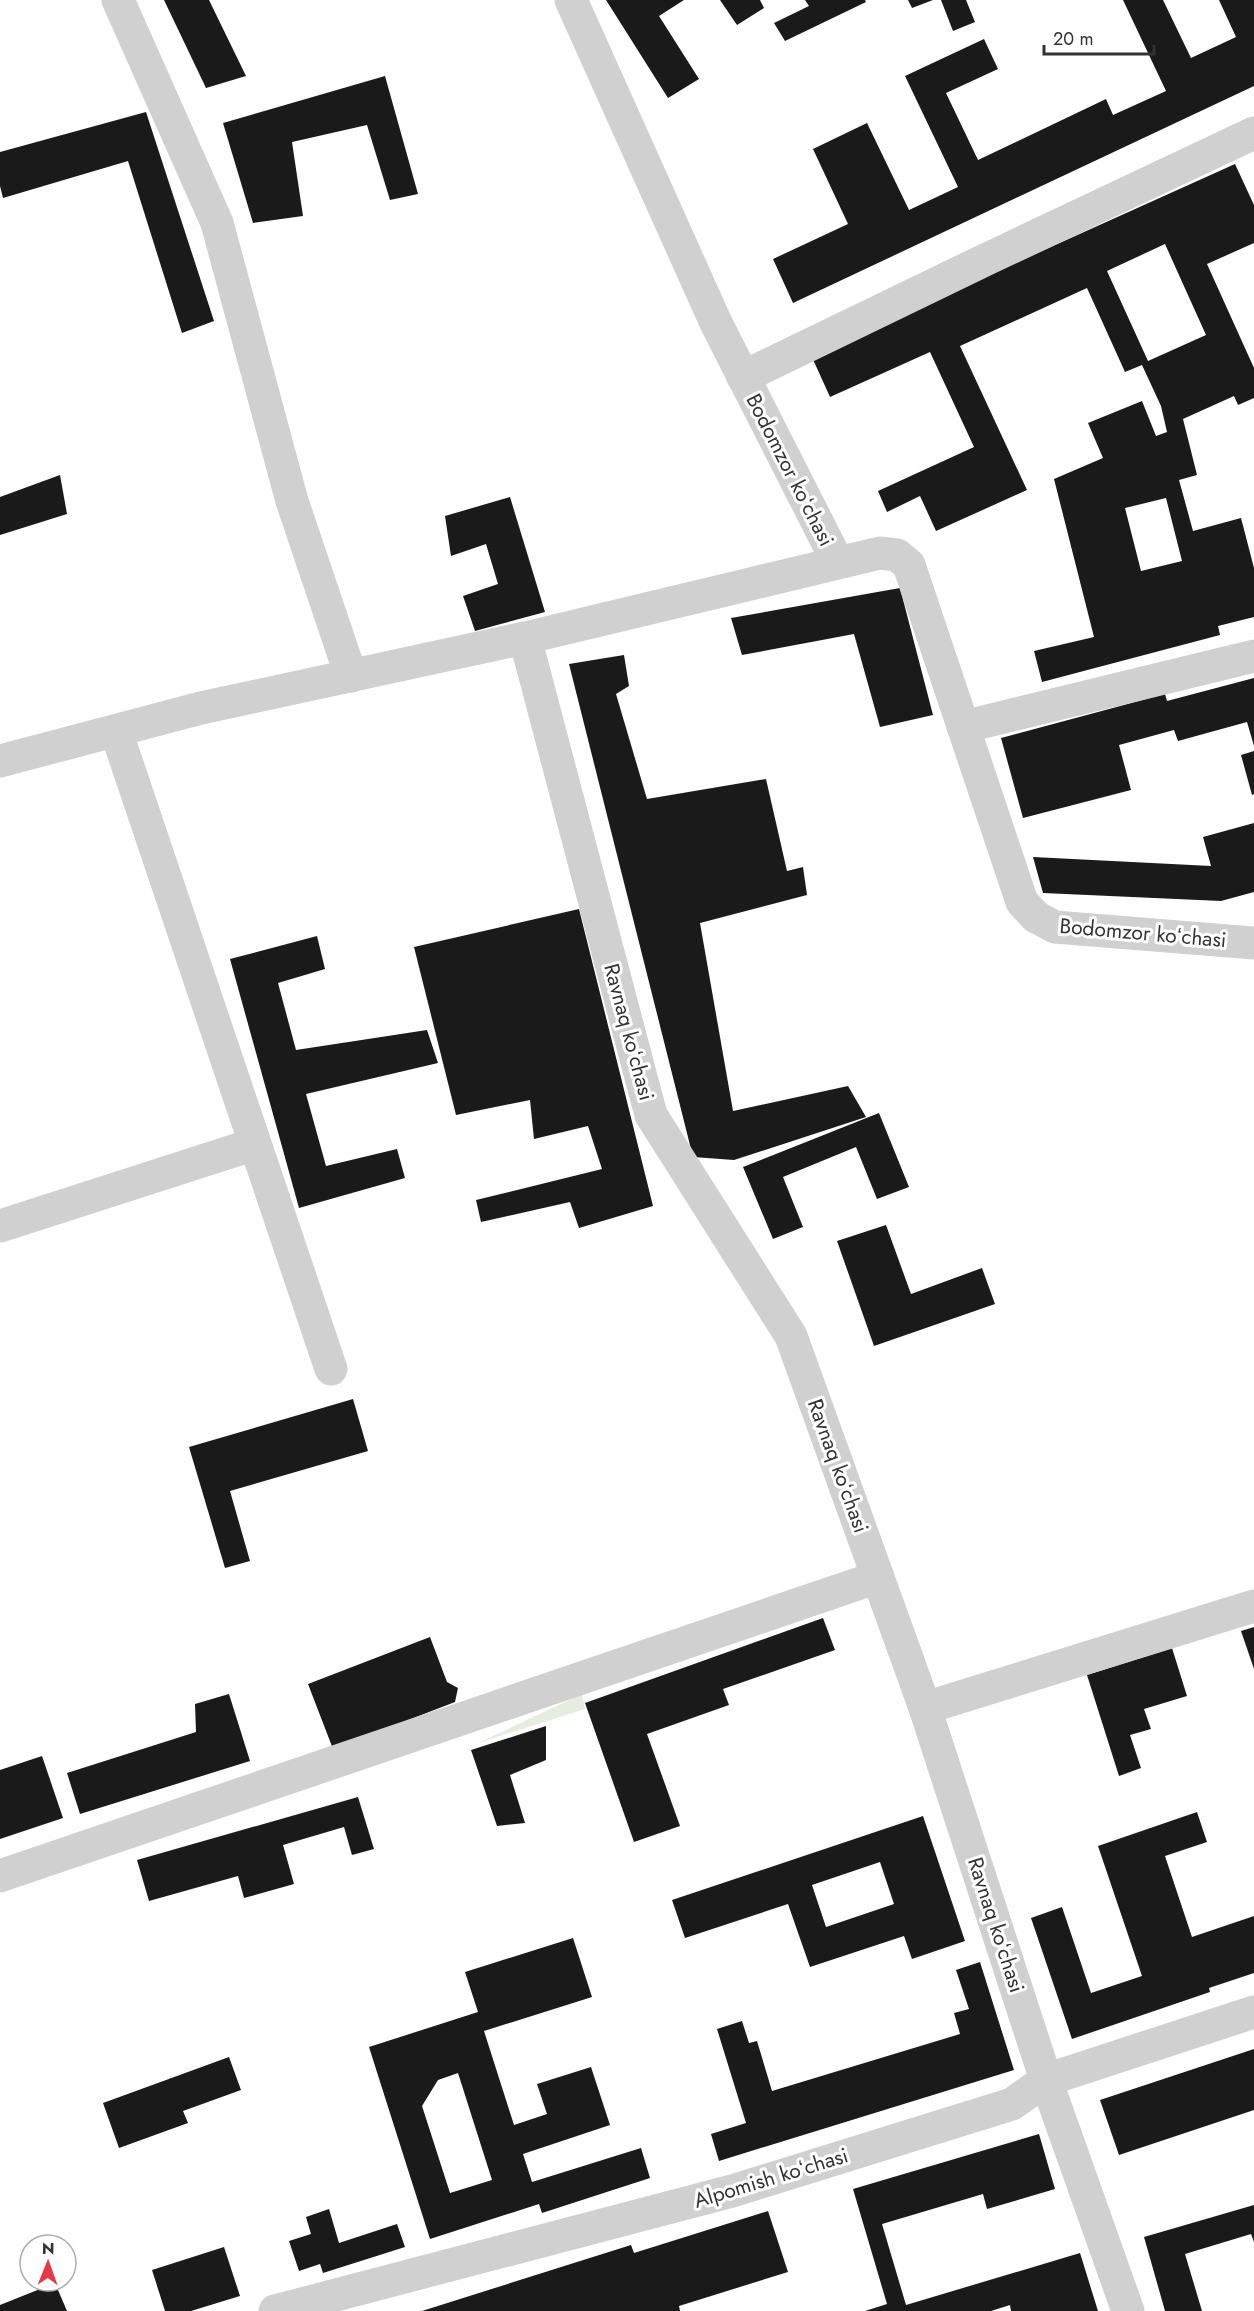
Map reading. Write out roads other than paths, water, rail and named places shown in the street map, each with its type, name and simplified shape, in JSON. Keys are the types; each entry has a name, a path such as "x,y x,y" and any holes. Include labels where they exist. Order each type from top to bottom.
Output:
{"street":[{"path":"118,0 217,223 292,501 351,676"},
{"path":"571,0 716,323 743,377"},
{"name":"Bodomzor koʻchasi","path":"1254,133 743,377 838,563 880,553 897,555 909,565 1022,902 1036,917 1055,927 1254,943"},
{"path":"0,761 201,708 525,638 838,563"},
{"name":"Ravnaq koʻchasi","path":"525,638 651,1115 791,1336 925,1708 1046,2080 1128,2311"},
{"path":"963,727 1254,656"},
{"path":"116,731 331,1368"},
{"path":"0,1226 255,1144"},
{"path":"0,1876 878,1577"},
{"path":"925,1708 1254,1606"},
{"name":"Alpomish koʻchasi","path":"275,2311 732,2191 1012,2104 1046,2080 1254,2012"}]}
